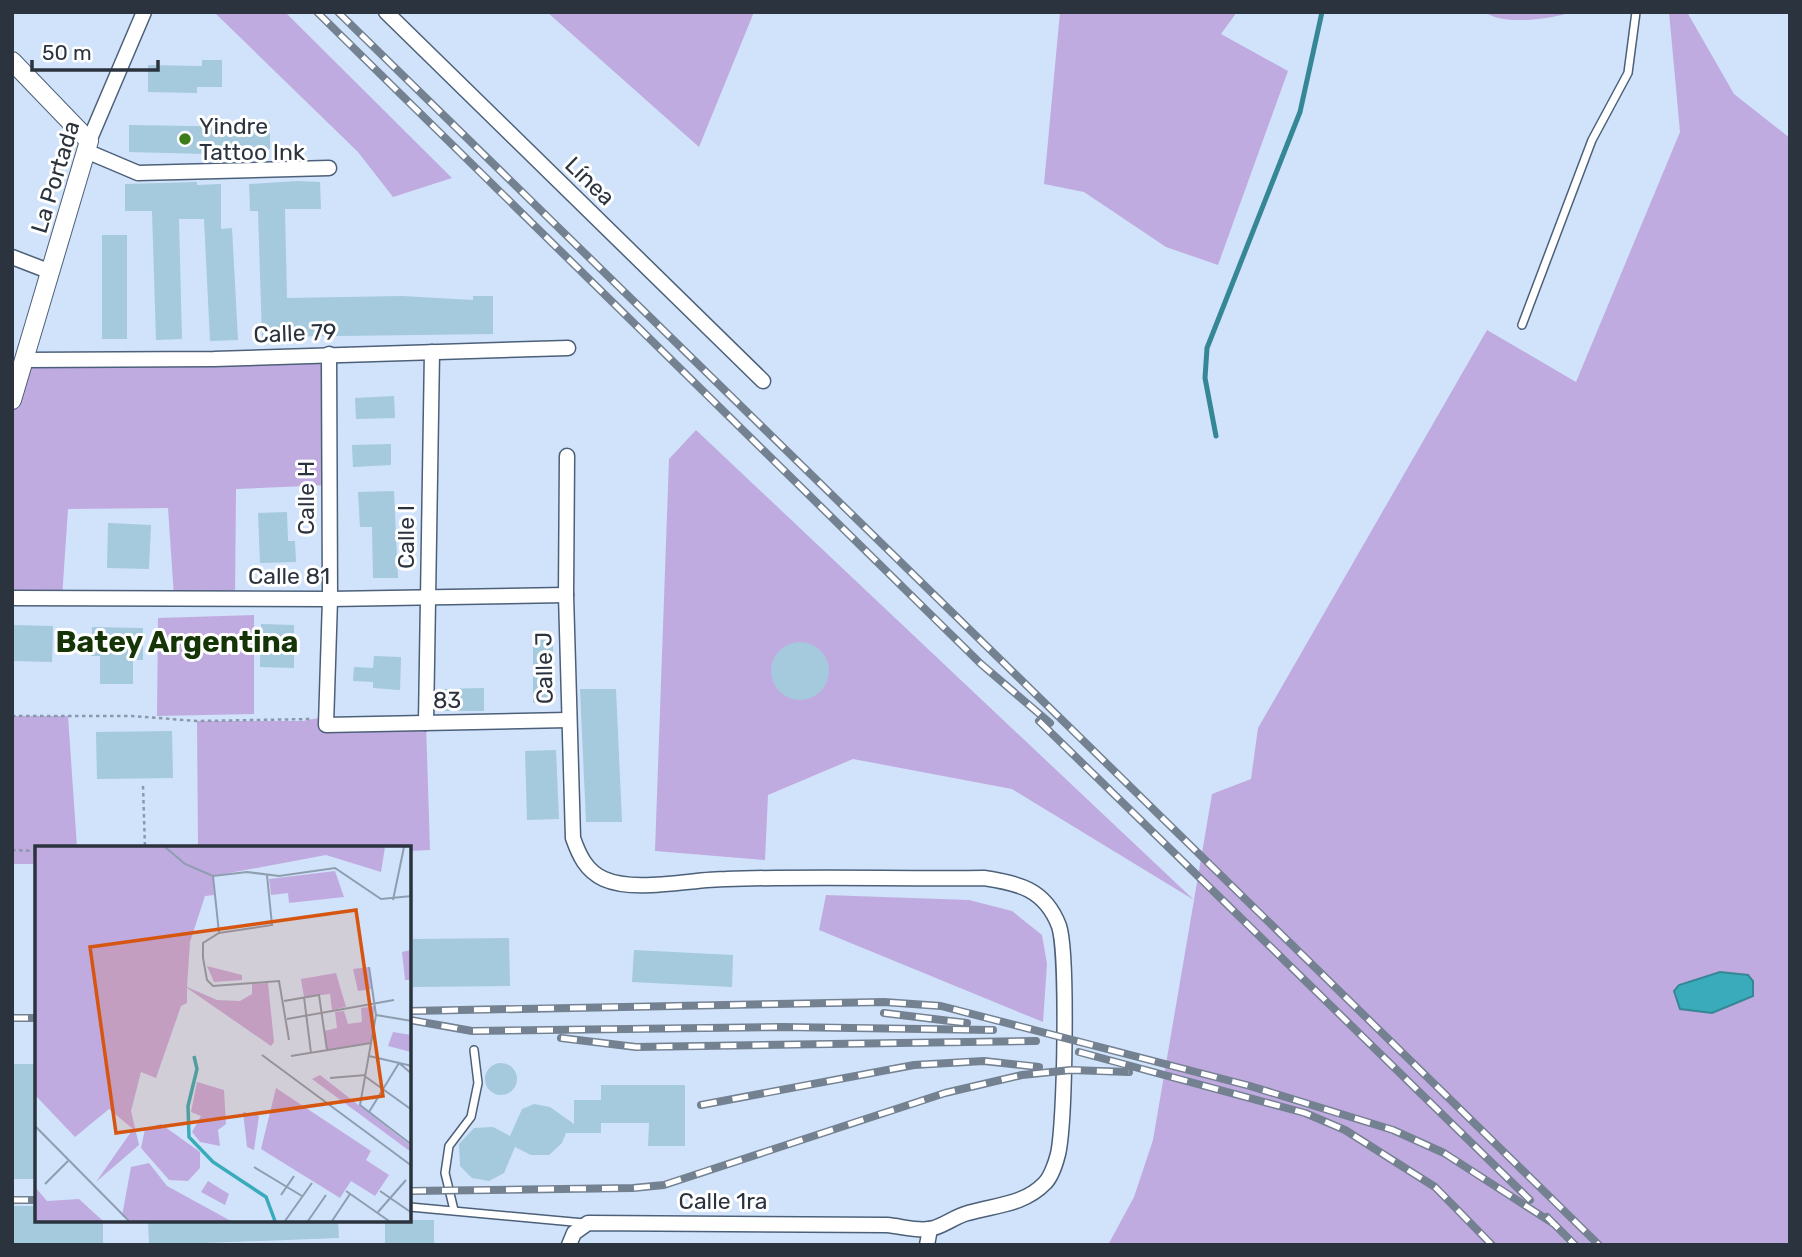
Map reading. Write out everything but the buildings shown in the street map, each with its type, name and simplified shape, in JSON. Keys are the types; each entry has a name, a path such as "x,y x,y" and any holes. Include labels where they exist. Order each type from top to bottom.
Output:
{"street":[{"name":"La Portada","path":"12,400 88,146 144,12"},
{"name":"Línea","path":"386,12 763,381"},
{"path":"12,61 88,146 138,173 330,168"},
{"path":"12,257 51,272"},
{"name":"Calle 79","path":"24,360 214,359 568,348"},
{"name":"Calle I","path":"426,723 432,352"},
{"name":"Calle H","path":"327,721 330,599 329,354"},
{"name":"Calle J","path":"567,456 566,595 573,838 580,858 593,873 605,880 623,883 724,879 984,878 1020,883 1042,899 1059,927 1063,970 1063,1082 1058,1153 1047,1181 1028,1197 968,1212 930,1229"},
{"name":"Calle 81","path":"12,598 330,599 566,595"},
{"name":"83","path":"327,721 426,723 568,720"},
{"path":"569,1245 574,1233 588,1223"},
{"name":"Calle 1ra","path":"588,1223 887,1225 930,1229"},
{"path":"927,1245 930,1229"}],"lane":[{"path":"1522,325 1592,139 1628,73 1636,12"},
{"path":"453,1210 445,1173 449,1146 471,1117 478,1083 474,1050"},
{"path":"411,1207 588,1223"}],"path":[{"path":"12,716 327,721"},
{"path":"143,786 145,846"},
{"path":"12,850 35,851"}],"shaded area":[{"path":"214,12 285,12 452,178 393,197 358,152"},
{"path":"547,12 754,12 699,147"},
{"path":"1060,12 1237,12 1221,34 1288,71 1218,265 1166,247 1084,192 1044,184"},
{"path":"1485,12 1572,12 1540,19 1515,20 1503,19"},
{"path":"1669,12 1687,12 1734,94 1790,138 1790,1245 1108,1245 1134,1197 1153,1140 1212,794 1251,779 1258,728 1487,330 1576,382 1680,132"},
{"path":"329,354 328,485 236,489 235,598 174,597 168,508 68,509 62,598 12,598 12,400 25,360"},
{"path":"696,430 1194,900 1012,789 853,759 768,795 765,860 655,851 669,459"},
{"path":"254,615 254,714 157,716 158,618"},
{"path":"12,716 68,716 77,846 35,846 35,864 12,864"},
{"path":"328,716 327,725 426,723 430,850 411,851 411,846 198,846 197,721 303,721"},
{"path":"826,895 969,900 1012,911 1042,935 1047,964 1043,1022 819,930"}],"water":[{"path":"1720,972 1748,975 1753,981 1753,996 1712,1013 1680,1009 1674,991 1679,985"}],"waterway":[{"path":"1216,436 1205,378 1207,348 1300,112 1322,12"}],"railway":[{"path":"317,12 981,664 1050,723"},
{"path":"338,12 1599,1245"},
{"path":"1039,721 1530,1200"},
{"path":"411,1011 884,1002 941,1006 1250,1086 1393,1130 1444,1153 1554,1224"},
{"path":"884,1013 967,1023"},
{"path":"12,1018 35,1018"},
{"path":"411,1020 472,1031 782,1027 993,1030"},
{"path":"561,1038 636,1047 1036,1041"},
{"path":"1079,1052 1305,1113 1345,1130 1435,1187 1492,1245"},
{"path":"701,1105 914,1065 984,1061 1039,1067"},
{"path":"411,1191 633,1188 664,1185 945,1093 1022,1075 1071,1070 1129,1072"},
{"path":"12,1200 35,1200"},
{"path":"1547,1217 1575,1245"}],"place":[{"name":"Yindre Tattoo Ink","path":"185,139"}],"district":[{"name":"Batey Argentina","path":"177,642"}]}
